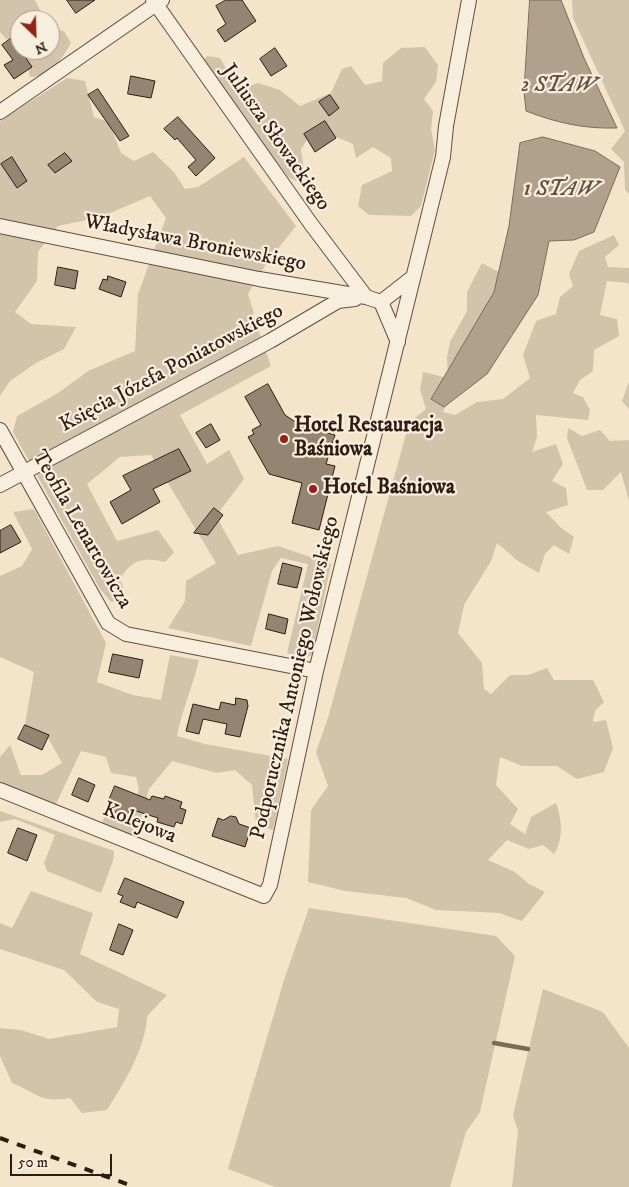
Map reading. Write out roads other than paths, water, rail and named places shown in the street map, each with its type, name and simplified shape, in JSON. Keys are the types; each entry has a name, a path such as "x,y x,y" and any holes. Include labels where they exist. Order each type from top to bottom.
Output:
{"street":[{"name":"Podporucznika Antoniego Wołowskiego","path":"264,896 270,885 316,671 443,157 446,126 469,0"},
{"path":"0,112 157,1"},
{"name":"Juliusza Słowackiego","path":"157,1 311,224 366,297"},
{"name":"Władysława Broniewskiego","path":"0,226 259,279 366,297 381,302"},
{"path":"398,342 381,302 413,277"},
{"name":"Księcia Józefa Poniatowskiego","path":"0,485 270,340 338,301 366,297"},
{"name":"Teofila Lenartowicza","path":"0,430 108,623 126,634 316,671"},
{"name":"Kolejowa","path":"0,790 264,896"}],"water":[{"name":"2 STAW","path":"530,0 561,0 584,58 617,128 571,124 526,111 524,91"},
{"name":"1 STAW","path":"543,137 595,151 620,167 594,232 574,240 549,241 538,295 487,374 444,407 431,399 494,292 509,226 520,143"}],"waterway":[{"path":"494,1043 528,1049"}],"railway":[{"path":"0,1138 135,1187"}],"place":[{"name":"Hotel Restauracja Baśniowa","path":"284,439"},
{"name":"Hotel Baśniowa","path":"313,489"}]}
